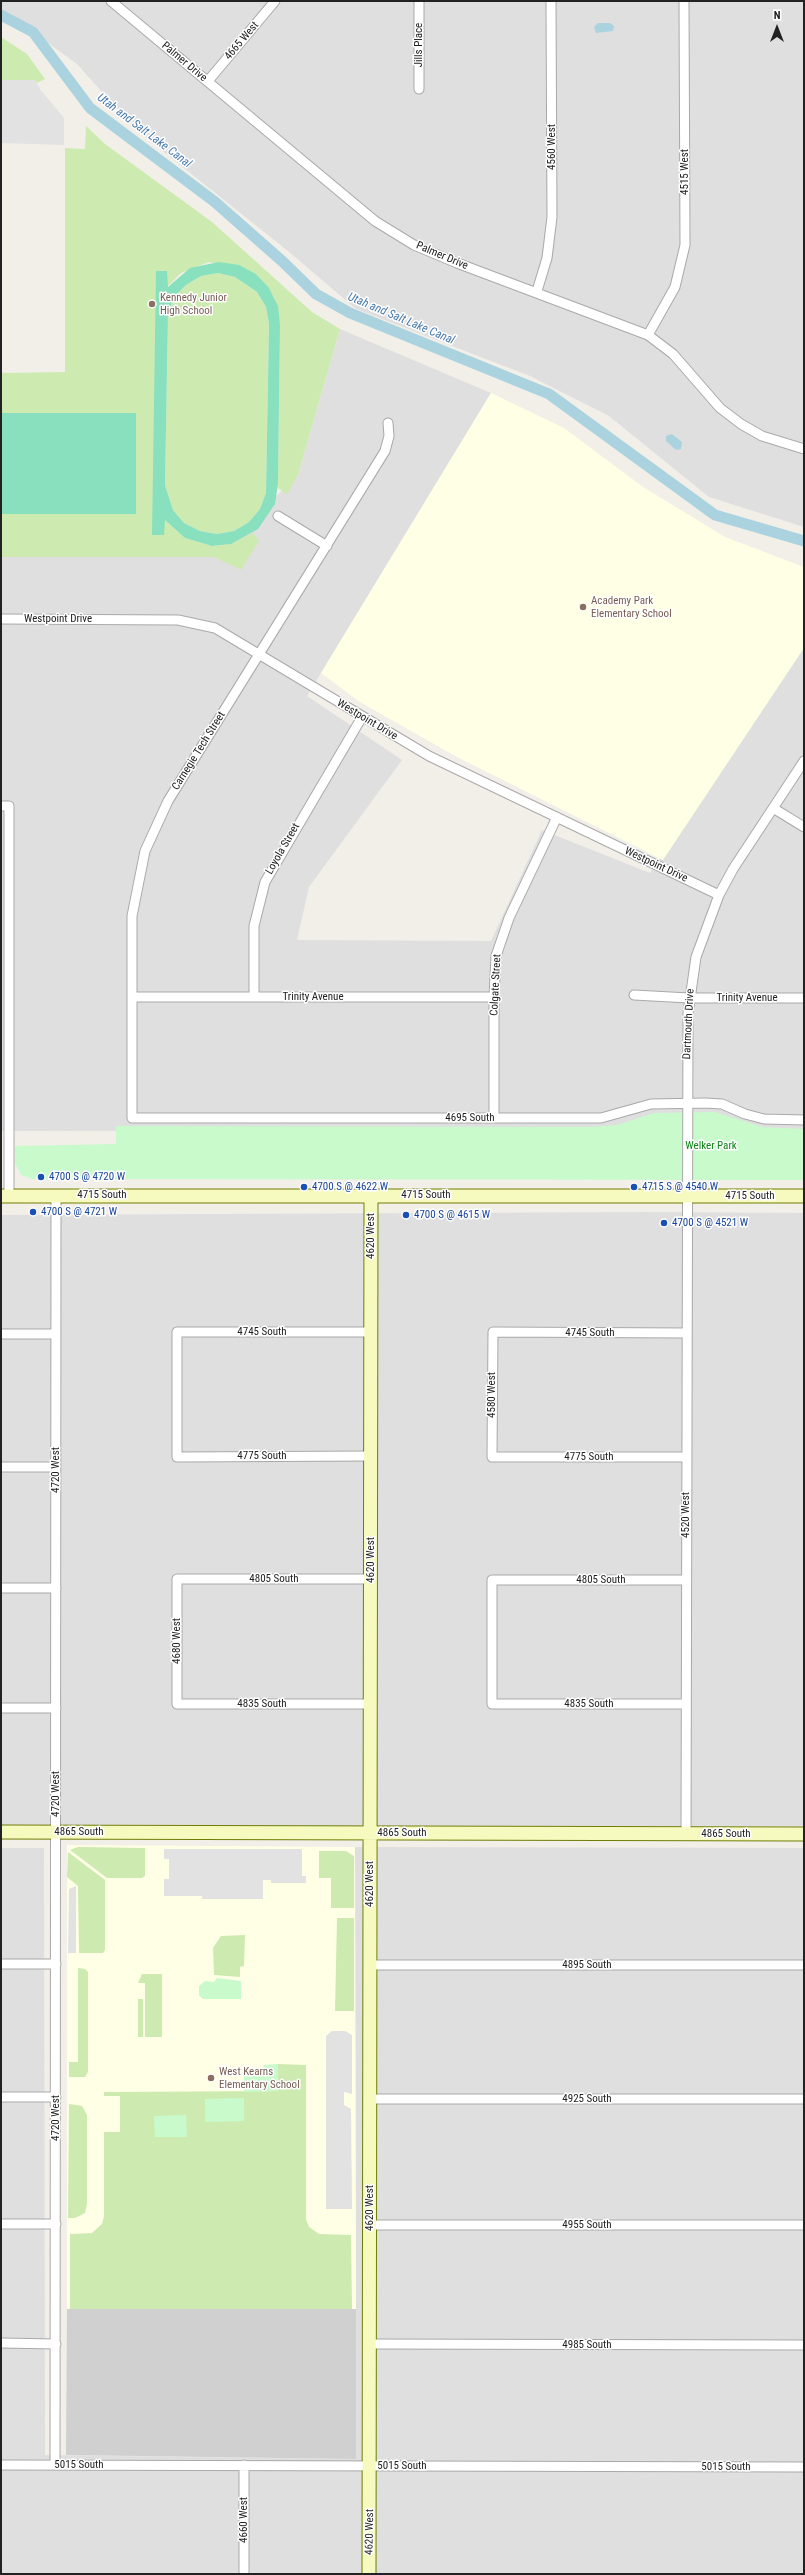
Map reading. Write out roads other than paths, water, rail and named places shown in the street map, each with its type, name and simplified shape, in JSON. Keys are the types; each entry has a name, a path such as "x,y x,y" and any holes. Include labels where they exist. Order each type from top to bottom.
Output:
{"street":[{"name":"Palmer Drive","path":"112,1 376,220 414,245 456,263 537,292 648,335 660,342 720,408 740,424 762,436 804,449"},
{"name":"4665 West","path":"208,81 275,1"},
{"name":"Jills Place","path":"419,1 419,89"},
{"name":"4560 West","path":"537,292 547,258 552,217 551,1"},
{"name":"4515 West","path":"648,335 675,287 684,245 684,1"},
{"name":"Carnegie Tech Street","path":"132,1118 132,916 145,851 168,801 385,451 388,436 388,423"},
{"path":"278,516 326,546"},
{"name":"Westpoint Drive","path":"1,619 171,619 196,622 215,628 429,756 719,895"},
{"name":"Loyola Street","path":"254,996 255,921 265,882 362,717"},
{"name":"Dartmouth Drive","path":"687,1196 689,998 696,957 719,895 732,869 804,761"},
{"path":"1,806 9,806 5,1196"},
{"path":"773,808 804,827"},
{"name":"Colgate Street","path":"494,1118 495,967 502,936 557,817"},
{"name":"Trinity Avenue","path":"634,995 689,998 804,998"},
{"name":"Trinity Avenue","path":"132,996 494,997"},
{"name":"4695 South","path":"132,1118 601,1118 651,1104 722,1104 745,1114 764,1118 804,1120"},
{"name":"4720 West","path":"55,2465 56,1195"},
{"name":"4620 West","path":"369,2574 371,1195"},
{"name":"4715 South","path":"5,1196 804,1196"},
{"name":"4520 West","path":"686,1834 687,1196"},
{"name":"4745 South","path":"176,1457 177,1332 371,1332"},
{"name":"4745 South","path":"493,1332 686,1333"},
{"name":"4580 West","path":"492,1457 493,1332"},
{"path":"1,1334 56,1334"},
{"name":"4775 South","path":"176,1457 371,1456"},
{"name":"4775 South","path":"492,1457 686,1457"},
{"path":"1,1467 56,1467"},
{"name":"4805 South","path":"177,1579 371,1579"},
{"name":"4680 West","path":"177,1579 177,1704"},
{"name":"4805 South","path":"492,1704 492,1580 686,1580"},
{"path":"1,1588 56,1588"},
{"name":"4835 South","path":"177,1704 370,1704"},
{"name":"4835 South","path":"492,1704 686,1704"},
{"path":"1,1708 56,1708"},
{"name":"4865 South","path":"1,1832 804,1834"},
{"path":"1,1964 56,1964"},
{"name":"4895 South","path":"370,1965 804,1965"},
{"path":"1,2097 56,2097"},
{"name":"4925 South","path":"370,2099 804,2099"},
{"path":"1,2224 56,2224"},
{"name":"4955 South","path":"370,2225 804,2225"},
{"path":"1,2343 56,2344"},
{"name":"4985 South","path":"370,2344 804,2345"},
{"name":"5015 South","path":"1,2465 804,2467"},
{"name":"4660 West","path":"244,2465 244,2574"}],"water":[{"path":"598,23 610,23 614,26 613,31 596,33 594,27"},
{"path":"672,434 682,442 681,449 676,450 666,441 666,436"}],"waterway":[{"name":"Utah and Salt Lake Canal","path":"1,15 33,32 90,108 215,202 282,261 316,294 350,313 549,394 715,515 804,541"}],"place":[{"name":"Kennedy Junior High School","path":"152,304"},
{"name":"Academy Park Elementary School","path":"583,607"},
{"name":"4700 S @ 4720 W","path":"41,1177"},
{"name":"4700 S @ 4622 W","path":"304,1187"},
{"name":"4715 S @ 4540 W","path":"634,1187"},
{"name":"4700 S @ 4721 W","path":"33,1212"},
{"name":"4700 S @ 4615 W","path":"406,1215"},
{"name":"4700 S @ 4521 W","path":"664,1223"},
{"name":"West Kearns Elementary School","path":"211,2078"}],"park label":[{"name":"Welker Park","path":"711,1146"}]}
